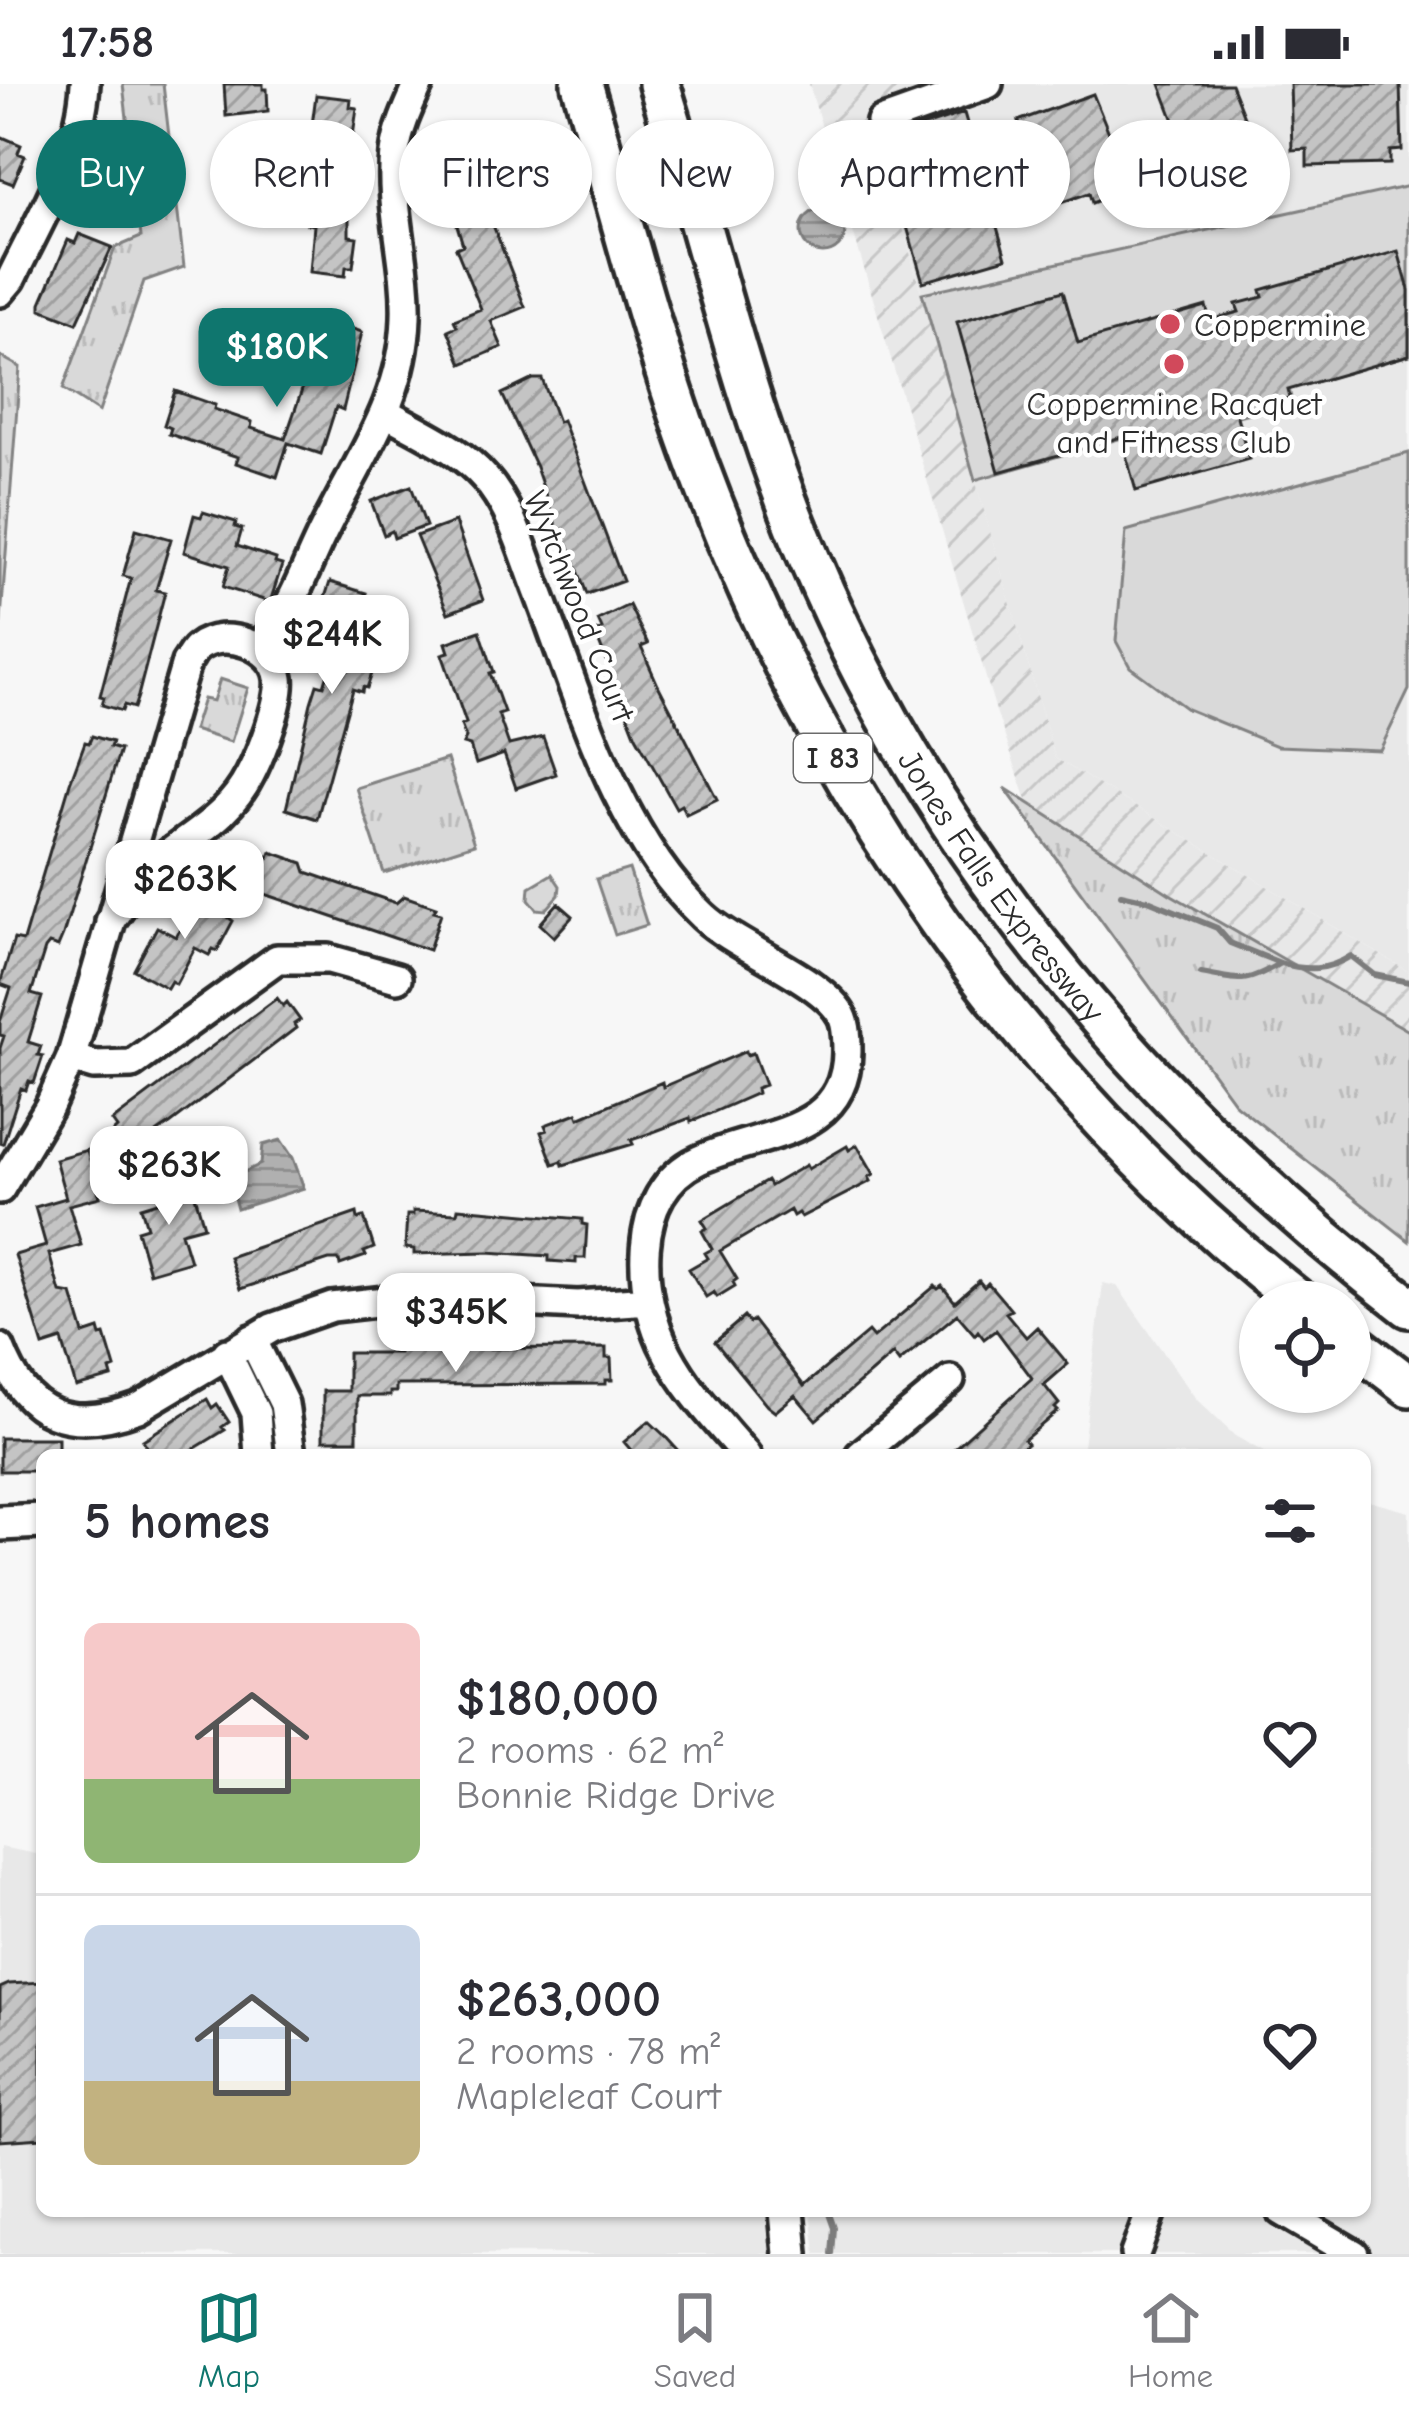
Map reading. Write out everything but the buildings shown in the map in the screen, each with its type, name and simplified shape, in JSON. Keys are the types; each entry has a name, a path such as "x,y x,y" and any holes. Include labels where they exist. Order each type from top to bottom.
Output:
{"highway":[{"name":"Jones Falls Expressway","path":"582,84 697,464 789,677 835,762 923,902 1021,1029 1141,1161 1276,1281"},
{"name":"Jones Falls Expressway","path":"659,84 741,364 794,522 852,654 931,797 1025,932 1126,1052 1245,1172 1409,1306"},
{"path":"1371,1357 1409,1387"}],"main road":[{"path":"0,1522 36,1521"},
{"path":"787,2217 790,2254"}],"street":[{"path":"0,292 65,165 77,132 85,84"},
{"path":"260,647 282,623 300,591 322,532 387,413 406,323 395,151 419,84"},
{"path":"887,120 988,84"},
{"name":"Wytchwood Court","path":"387,413 462,456 498,495 587,722 625,805 658,862 701,915 732,940 823,994 842,1016 847,1050 842,1085 832,1105 802,1125 698,1160 662,1190 646,1235 649,1300"},
{"path":"0,1189 49,1107 71,1058 110,921 186,663 197,648 211,642 231,639 260,647 279,674 279,693 252,772 223,815 148,870 110,921"},
{"path":"71,1058 94,1065 132,1064 277,959 329,959 397,979"},
{"path":"0,1348 22,1394 64,1417 88,1420 138,1408 240,1346 302,1316 375,1300 421,1297 578,1305 649,1300 656,1331 670,1360 741,1449"},
{"path":"240,1346 256,1413 259,1449"},
{"path":"240,1346 284,1404 290,1449"},
{"path":"867,1449 950,1381"},
{"path":"1135,2254 1149,2217"},
{"path":"1291,2217 1354,2254"}],"shaded area":[{"path":"809,84 949,84 870,113 872,120 820,120"},
{"path":"949,84 1409,84 1409,186 1290,212 1290,120 1094,120 1094,228 1218,228 922,293 903,228 1070,228 1070,120 871,120 869,112"},
{"path":"802,228 844,228 838,246 823,253 808,246 801,231"},
{"path":"852,228 903,228 1055,758 1409,972 1409,1031 1170,894 1028,803 996,711"},
{"path":"1409,355 1409,972 1055,758 975,480 1235,406 1238,416 1292,401 1288,389"},
{"path":"281,1140 304,1188 237,1209 229,1179 261,1164 263,1145"},
{"path":"1103,1283 1117,1286 1196,1399 1235,1436 1258,1449 1083,1449"},
{"path":"1371,1502 1409,1512 1409,2254 816,2254 812,2217 1371,2217"},
{"path":"0,1847 36,1854 36,2217 768,2217 770,2254 0,2254"}],"green space":[{"path":"123,84 163,84 167,120 127,120"},
{"name":"Coppermine","path":"1409,186 1409,355 1289,389 1292,402 1238,416 1234,406 975,480 922,293 1218,228 1290,228 1290,212"},
{"path":"140,228 180,228 184,267 144,281 99,412 63,389 115,248 141,237"},
{"path":"0,356 20,367 0,633"},
{"path":"1409,453 1409,690 1380,750 1277,746 1187,709 1130,667 1116,641 1126,531"},
{"path":"220,679 248,688 231,742 193,730 203,699 213,701"},
{"path":"447,759 474,844 384,873 356,788"},
{"path":"1005,788 1170,894 1409,1031 1409,1241 1236,1105"},
{"path":"629,869 647,925 615,935 596,879"},
{"path":"552,874 560,886 559,895 546,910 537,909 529,899 530,887"}],"waterway":[{"path":"1121,894 1217,928 1230,943 1280,963"},
{"path":"1201,973 1242,979 1280,963 1316,968 1351,956 1375,975 1409,982"},
{"path":"830,2217 832,2254"}],"place":[{"name":"Coppermine","path":"1170,324"},
{"name":"Coppermine Racquet and Fitness Club","path":"1174,364"}]}
